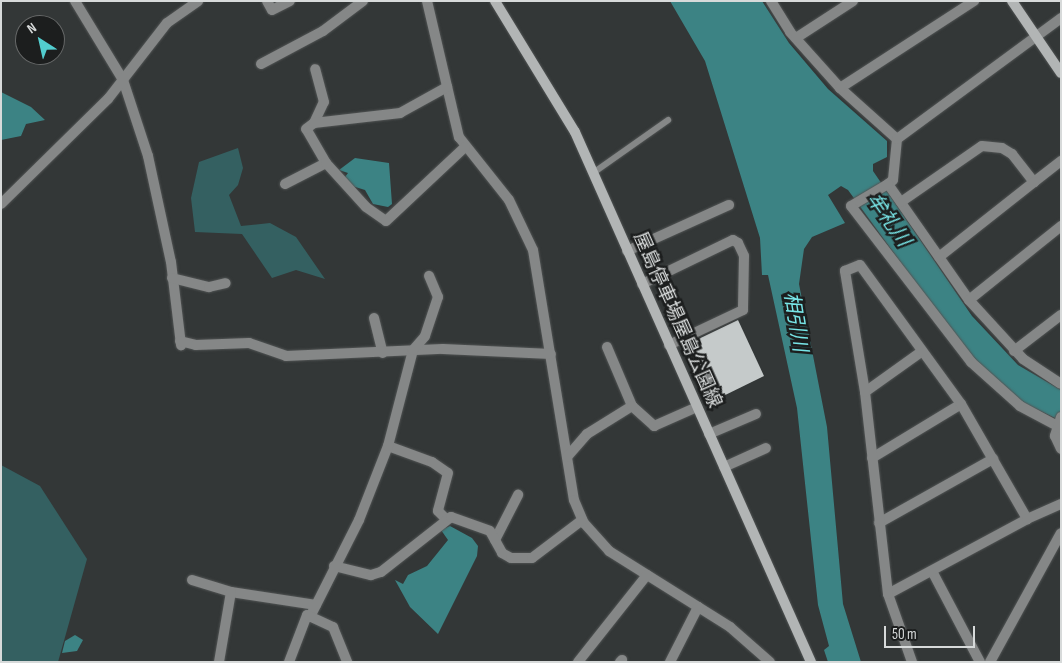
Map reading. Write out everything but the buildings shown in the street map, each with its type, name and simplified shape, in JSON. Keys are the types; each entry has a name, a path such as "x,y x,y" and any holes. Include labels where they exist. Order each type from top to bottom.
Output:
{"main road":[{"name":"屋島停車場屋島公園線","path":"496,1 559,101 593,173 811,662"},
{"path":"1012,1 1061,73"}],"street":[{"path":"75,1 123,80 148,156 172,278 180,343 196,345 249,343 286,356 383,353 413,350 551,354"},
{"path":"1,204 123,80 168,23 198,1"},
{"path":"267,1 272,10 290,1"},
{"path":"261,64 322,31 364,1"},
{"path":"427,1 447,87 465,148 509,200 527,232 538,268 567,457 582,520 600,543 698,607 770,662"},
{"path":"770,1 796,38 840,88 897,139"},
{"path":"796,38 853,1"},
{"path":"840,88 974,1"},
{"path":"1061,18 897,139 893,180 854,205 971,362 1013,400 1060,424 1055,436 1061,449"},
{"path":"315,69 324,102 314,123 306,129 326,163 366,207 386,221 465,148"},
{"path":"314,123 400,113 447,87"},
{"path":"901,202 982,146 1002,148 1012,154 1034,182"},
{"path":"939,257 1061,161"},
{"path":"285,184 326,163"},
{"path":"888,184 969,300 1014,350 1061,384"},
{"path":"627,251 728,205"},
{"path":"969,300 1061,226"},
{"path":"642,284 733,240 738,243 744,256 743,310 669,345"},
{"path":"912,662 888,594 865,392 845,271 860,265 921,352 961,404 1027,519"},
{"path":"290,662 334,566 359,520 388,446 413,350 425,336 438,297 429,276"},
{"path":"172,278 209,287 226,283"},
{"path":"1014,350 1061,315"},
{"path":"374,318 383,353"},
{"path":"607,347 632,406 654,426 697,407"},
{"path":"865,392 921,352"},
{"path":"872,458 961,404"},
{"path":"567,457 587,434 632,406"},
{"path":"709,434 756,414"},
{"path":"388,446 432,462 448,473 438,511 446,519 473,524 490,531 510,558 532,558 582,520"},
{"path":"724,467 766,448"},
{"path":"879,524 993,460"},
{"path":"496,540 518,495"},
{"path":"888,594 1027,519 1061,504"},
{"path":"334,566 371,575 381,572 446,519"},
{"path":"990,662 1061,533"},
{"path":"932,571 980,662"},
{"path":"578,662 647,575"},
{"path":"192,580 231,592 316,605"},
{"path":"219,662 231,592"},
{"path":"670,662 698,607"},
{"path":"310,617 333,627 347,662"}],"lane":[{"path":"593,173 668,120"}],"shaded area":[{"path":"238,148 243,168 238,185 229,195 241,226 270,223 296,237 325,279 296,270 272,278 242,234 195,232 191,198 199,162"},
{"path":"1,465 40,486 87,559 58,662 1,662"}],"water":[{"path":"670,1 762,1 789,43 828,89 887,141 887,157 873,164 873,171 972,316 1018,365 1061,390 1061,421 1020,401 968,355 848,190 841,186 828,195 845,223 812,237 804,249 799,284 827,427 843,604 861,662 828,662 824,650 829,646 818,605 797,408 768,275 762,275 760,238 705,61"},
{"path":"1,92 31,107 45,120 26,124 21,136 1,140"},
{"path":"355,158 389,163 392,204 388,207 373,204 365,190 352,186 345,177 348,173 339,170"},
{"path":"450,526 472,538 478,546 477,556 438,634 410,607 395,580 403,584 408,575 427,566 448,540 441,530"},
{"path":"75,635 83,640 77,651 62,653 65,641"}],"water label":[{"name":"牟礼川","path":"888,220"},
{"name":"相引川","path":"795,322"}]}
